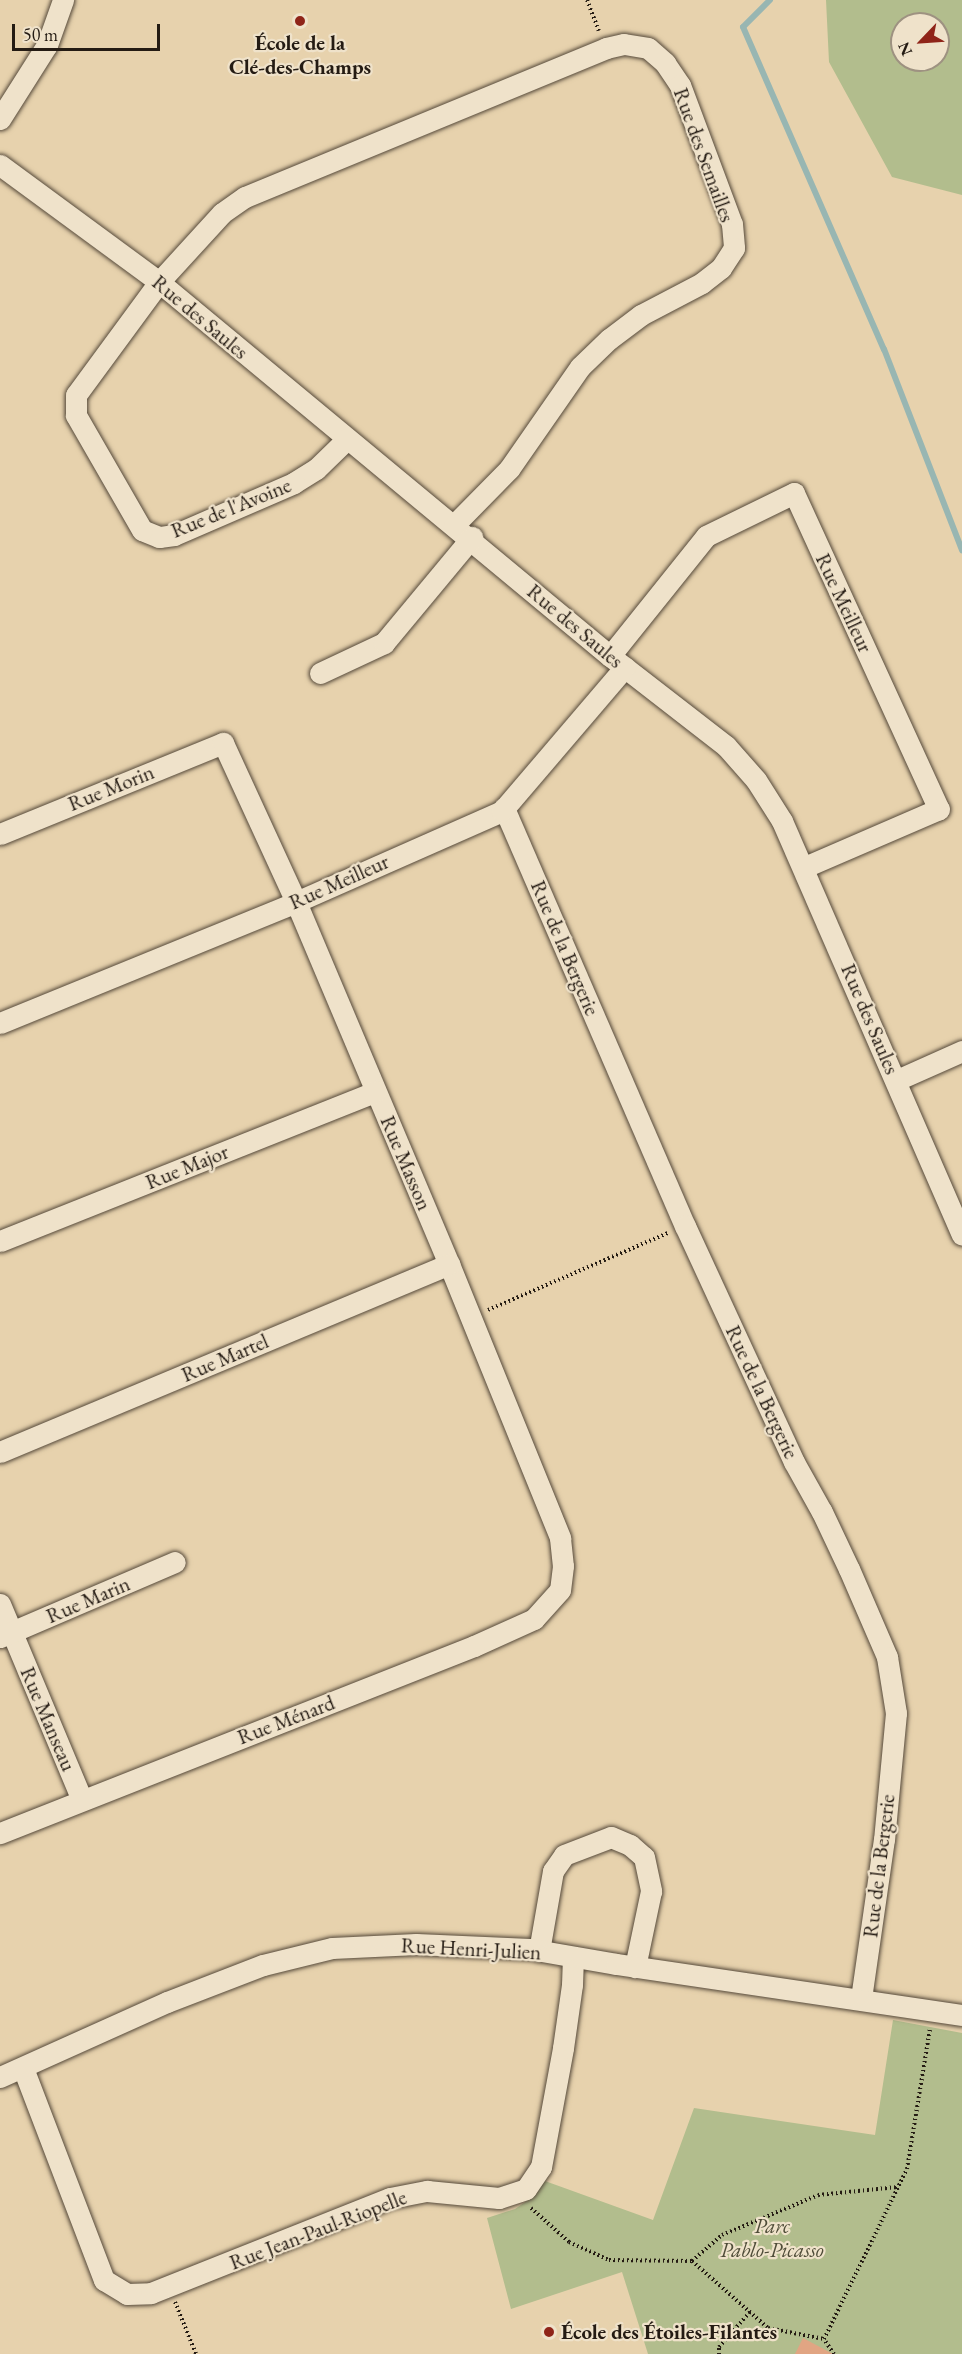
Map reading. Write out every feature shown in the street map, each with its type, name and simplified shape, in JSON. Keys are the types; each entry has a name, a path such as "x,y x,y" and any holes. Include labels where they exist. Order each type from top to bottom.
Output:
{"street":[{"path":"0,119 47,45 63,0"},
{"name":"Rue des Semailles","path":"159,282 222,213 246,196 606,48 624,44 648,48 665,63 680,85 732,224 734,248 721,268 702,283 641,315 609,339 580,367 509,469 454,525"},
{"name":"Rue des Saules","path":"0,165 159,282 347,440 471,538 618,662 726,746 756,780 782,821 805,867 962,1234"},
{"name":"Rue de l'Avoine","path":"159,282 76,395 76,416 142,530 159,537 174,535 294,483 316,469 347,440"},
{"name":"Rue Meilleur","path":"0,1023 296,902 504,808 618,662 706,536 794,493 939,808 805,867"},
{"path":"320,673 384,643 471,538"},
{"name":"Rue Morin","path":"0,834 223,743"},
{"name":"Rue Masson","path":"223,743 296,902 449,1264 560,1538 563,1566 560,1590"},
{"name":"Rue de la Bergerie","path":"504,808 685,1226 794,1462 822,1512 849,1569 887,1657 896,1713 884,1839 861,2000"},
{"path":"897,1080 962,1051"},
{"name":"Rue Major","path":"0,1241 375,1092"},
{"name":"Rue Martel","path":"0,1452 449,1264"},
{"name":"Rue Marin","path":"6,1635 175,1562"},
{"name":"Rue Ménard","path":"0,1833 474,1646 534,1619 560,1590"},
{"name":"Rue Manseau","path":"0,1604 6,1635 82,1800"},
{"path":"539,1950 553,1871 564,1855 611,1837 630,1845 644,1857 651,1891 635,1967"},
{"name":"Rue Henri-Julien","path":"0,2077 167,2002 263,1965 332,1948 416,1944 539,1950 635,1967 962,2015"},
{"path":"514,2193 526,2188 541,2167 573,1985 573,1957"},
{"name":"Rue Jean-Paul-Riopelle","path":"23,2068 104,2280 127,2294 151,2293 169,2288 390,2198 427,2191 499,2198 514,2193"}],"path":[{"path":"587,0 606,48"},
{"path":"471,1318 685,1226"},
{"path":"824,2338 907,2169 933,2010"},
{"path":"692,2261 722,2235 818,2195 898,2187"},
{"path":"514,2193 569,2242 609,2260 692,2261 768,2328 824,2338 834,2354"},
{"path":"169,2288 196,2354"},
{"path":"719,2354 718,2347 750,2312"}],"green space":[{"path":"826,0 962,0 962,195 892,177 829,62"},
{"name":"Parc Pablo-Picasso","path":"893,2020 962,2033 962,2354 648,2354 622,2272 511,2309 487,2218 515,2209 531,2198 545,2181 653,2220 694,2108 875,2135"}],"building":[{"path":"803,2338 833,2354 795,2354"}],"waterway":[{"path":"770,0 743,27 884,349 962,550"}],"place":[{"name":"École de la Clé-des-Champs","path":"300,21"},
{"name":"École des Étoiles-Filantes","path":"549,2332"}]}
